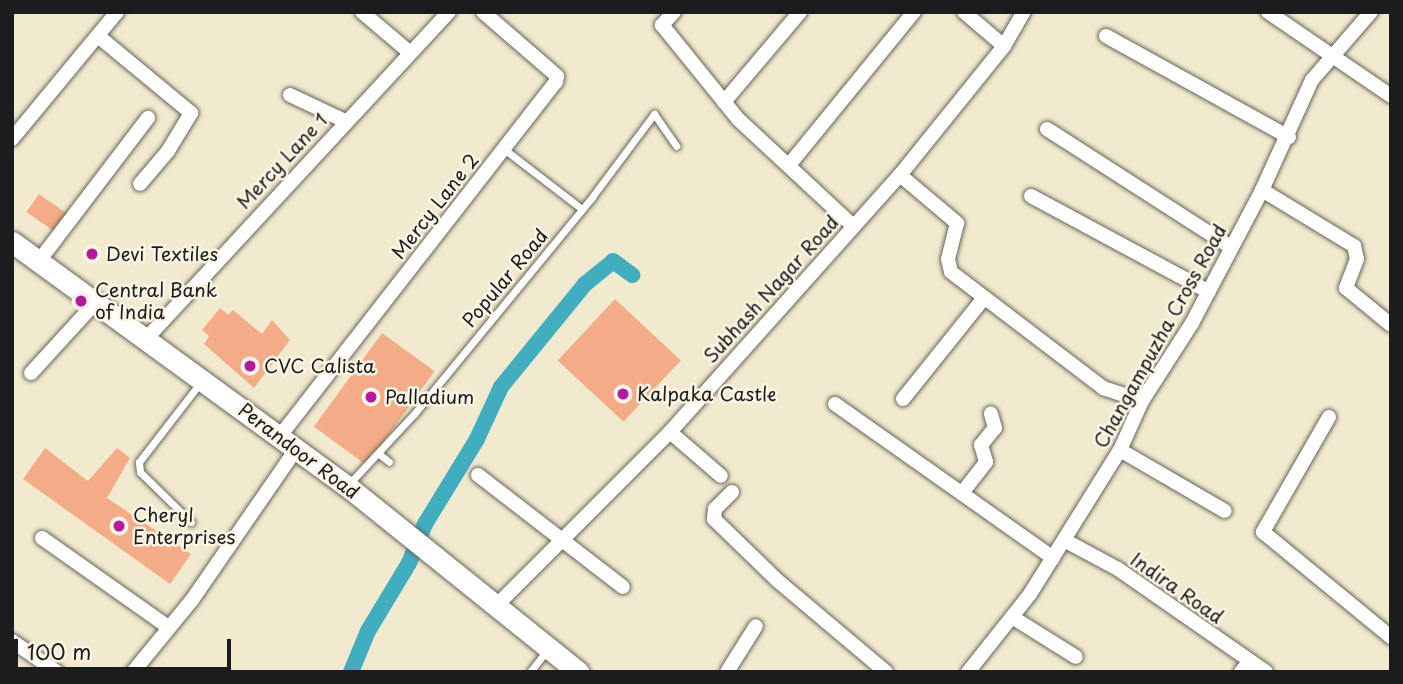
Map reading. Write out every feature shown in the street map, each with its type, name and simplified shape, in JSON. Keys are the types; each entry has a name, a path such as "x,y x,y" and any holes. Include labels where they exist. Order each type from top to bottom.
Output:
{"main road":[{"name":"Perandoor Road","path":"12,242 347,486 498,604 578,672"}],"street":[{"path":"12,139 117,12"},
{"path":"362,12 408,51"},
{"name":"Mercy Lane 1","path":"146,339 408,51 449,12"},
{"name":"Mercy Lane 2","path":"133,672 168,627 288,442 557,76 483,12"},
{"path":"674,12 662,25 724,102 853,226"},
{"path":"724,102 800,12"},
{"path":"789,165 914,12"},
{"path":"964,12 1004,46"},
{"name":"Subhash Nagar Road","path":"498,604 558,540 670,432 900,175 1004,46 1024,12"},
{"path":"1268,12 1391,96"},
{"name":"Changampuzha Cross Road","path":"968,672 1012,617 1120,450 1142,401 1209,292 1262,190 1289,137 1312,80 1371,12"},
{"path":"97,36 191,113 168,151 139,184"},
{"path":"1106,36 1289,137"},
{"path":"290,95 345,121"},
{"path":"39,261 148,118"},
{"path":"1047,129 1231,247"},
{"path":"900,175 957,223 948,259 951,272 1103,388 1142,401"},
{"path":"1262,190 1354,246 1357,259 1346,288 1391,325"},
{"path":"1031,196 1209,292"},
{"path":"903,399 983,299"},
{"path":"31,373 96,302"},
{"path":"835,404 1052,558"},
{"path":"962,493 986,462 981,445 995,428 991,414"},
{"path":"1329,417 1264,535 1391,636"},
{"path":"670,432 721,476"},
{"path":"1120,450 1224,511"},
{"path":"478,475 558,540 586,555 623,587"},
{"path":"732,492 715,509 714,519 778,581 886,672"},
{"path":"42,538 168,627"},
{"name":"Indira Road","path":"1064,540 1118,569 1246,666 1266,672"},
{"path":"1012,617 1076,657"},
{"path":"726,672 756,626"},
{"path":"12,641 57,672"}],"lane":[{"name":"Popular Road","path":"347,486 378,453 582,209 654,114 676,146"},
{"path":"504,149 582,209"},
{"path":"191,523 139,472 139,461 202,379"},
{"path":"378,453 389,462"},
{"path":"530,672 549,649"}],"building":[{"path":"39,194 69,215 57,233 26,212"},
{"name":"Kalpaka Castle","path":"615,299 681,360 624,422 558,360"},
{"name":"CVC Calista","path":"220,308 228,315 233,310 262,334 272,320 290,340 254,388 204,344 209,336 202,330"},
{"name":"Palladium","path":"382,333 435,371 366,465 314,427"},
{"name":"Cheryl Enterprises","path":"45,448 88,481 117,448 130,458 107,498 191,554 170,584 23,479"}],"waterway":[{"path":"351,672 368,631 409,563 425,524 477,439 501,387 585,284 613,261 632,275"}],"place":[{"name":"Devi Textiles","path":"92,254"},
{"name":"Central Bank of India","path":"81,301"},
{"name":"CVC Calista","path":"250,366"},
{"name":"Kalpaka Castle","path":"623,394"},
{"name":"Palladium","path":"371,397"},
{"name":"Cheryl Enterprises","path":"119,526"}]}
